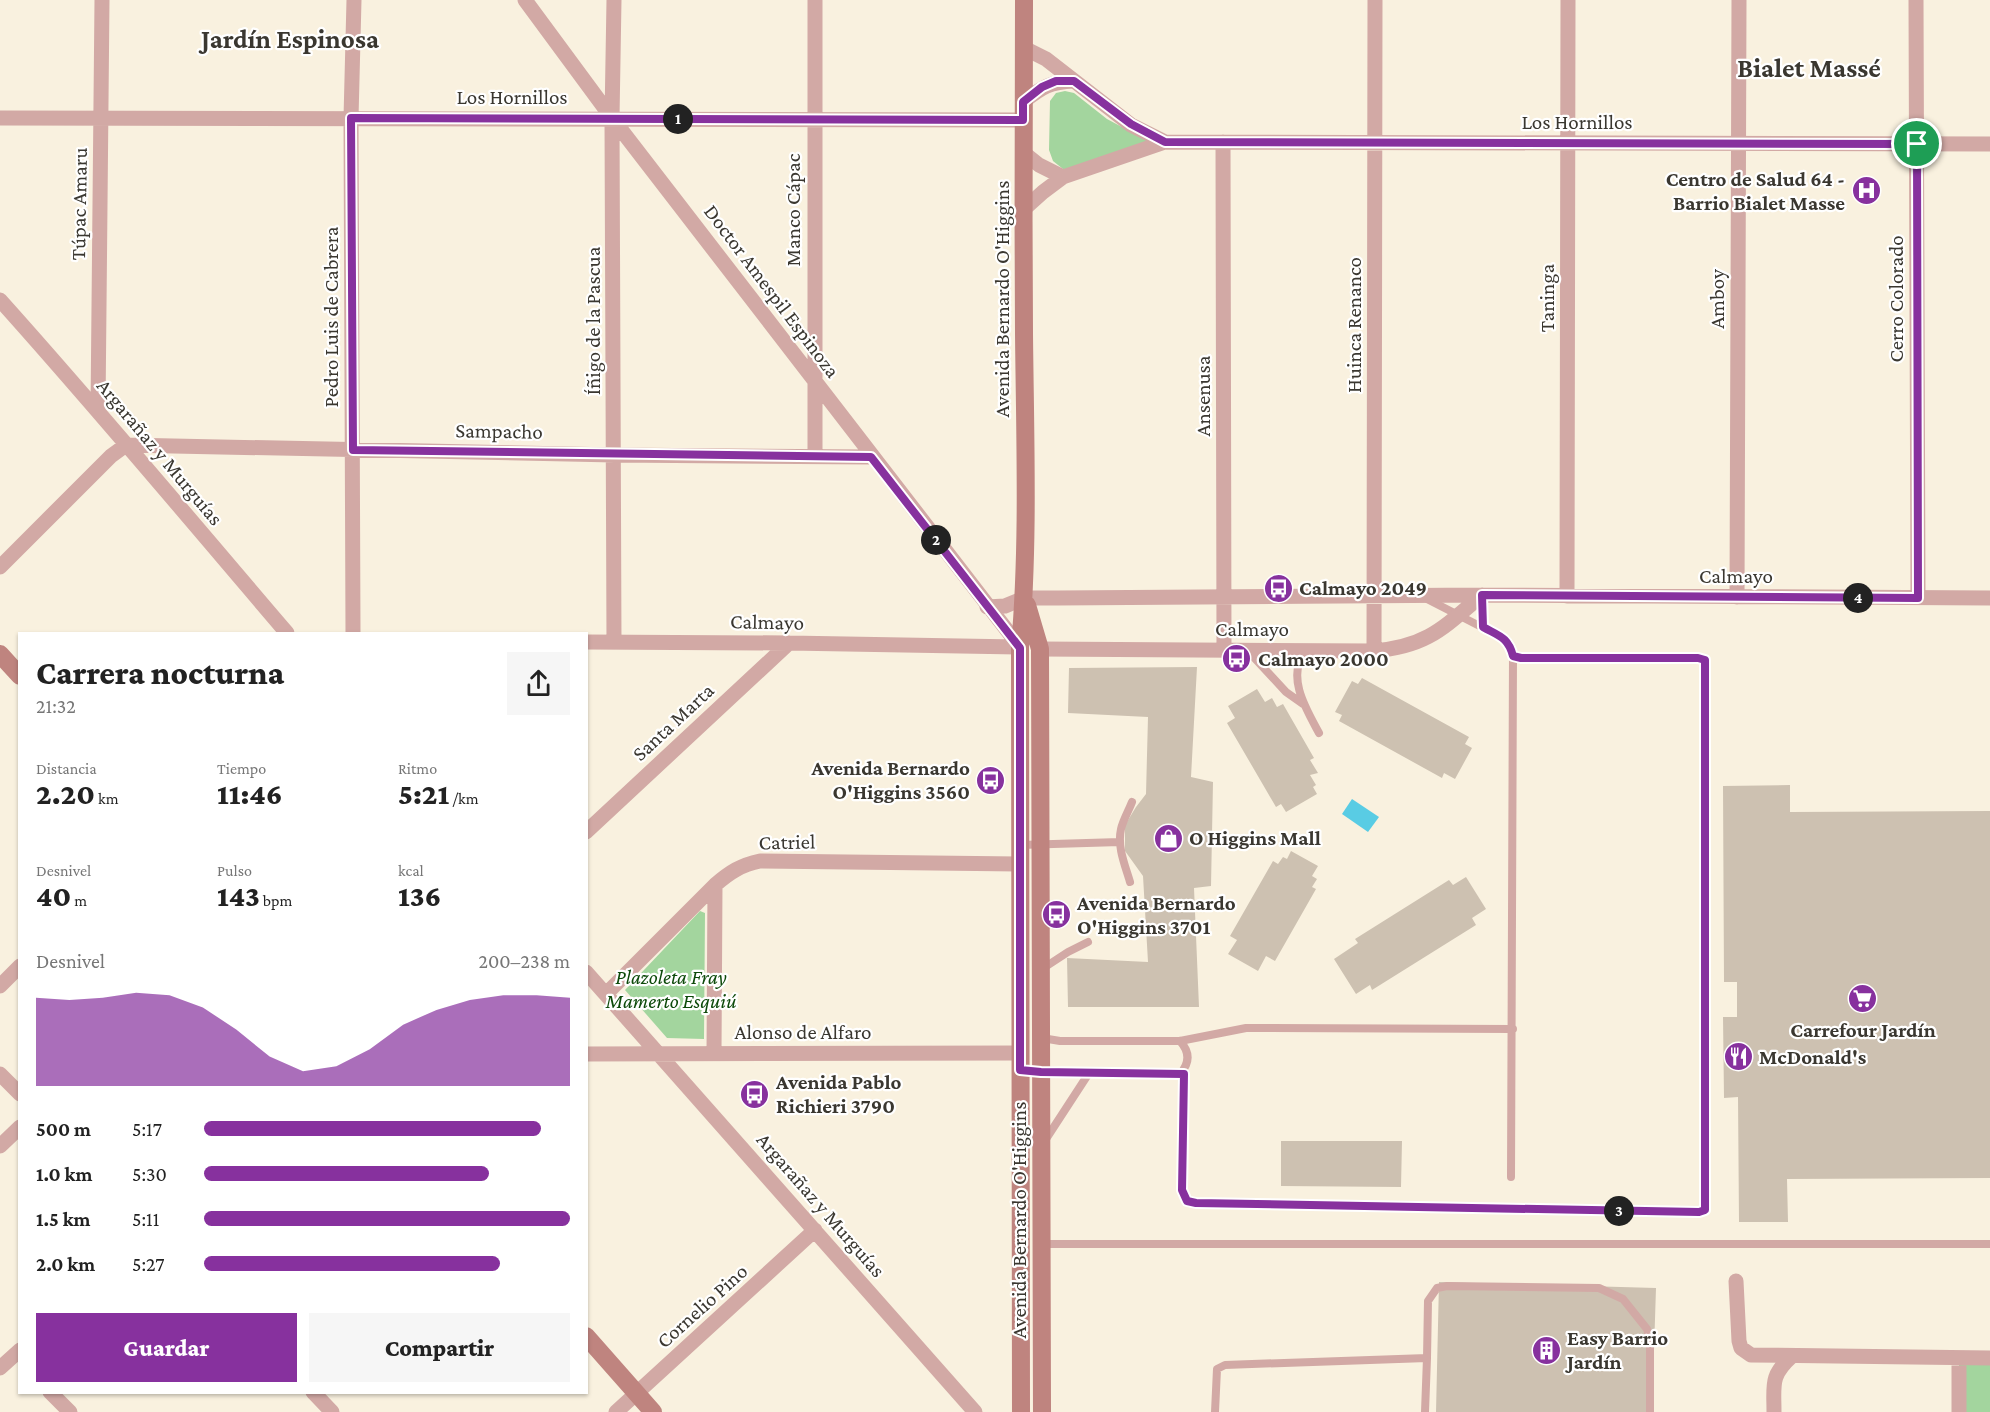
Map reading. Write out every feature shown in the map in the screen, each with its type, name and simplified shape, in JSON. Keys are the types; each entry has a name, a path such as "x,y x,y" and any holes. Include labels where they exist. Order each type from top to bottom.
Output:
{"main road":[{"name":"Avenida Bernardo O'Higgins","path":"1021,1412 1020,648 1024,598 1026,463 1023,210 1024,0"},
{"name":"Avenida Bernardo O'Higgins","path":"1024,598 1040,649 1042,1412"},
{"path":"0,654 18,674"},
{"path":"588,1338 653,1412"}],"street":[{"name":"Túpac Amaru","path":"98,410 102,0"},
{"name":"Pedro Luis de Cabrera","path":"353,632 351,118 354,0"},
{"name":"Doctor Amespil Espinoza","path":"525,0 612,118 1020,648"},
{"name":"Íñigo de la Pascua","path":"614,0 612,118 614,642"},
{"name":"Manco Cápac","path":"815,0 813,380 815,457"},
{"name":"Huinca Renanco","path":"1374,651 1375,0"},
{"name":"Taninga","path":"1567,596 1568,0"},
{"name":"Amboy","path":"1737,597 1739,0"},
{"name":"Cerro Colorado","path":"1916,0 1918,598"},
{"name":"Los Hornillos","path":"1024,48 1046,59 1131,124 1165,142"},
{"path":"1023,102 1042,87 1056,81 1074,81"},
{"name":"Los Hornillos","path":"0,117 1023,120"},
{"name":"Los Hornillos","path":"1023,210 1063,177 1165,142 1990,144"},
{"name":"Ansenusa","path":"1223,142 1224,650"},
{"path":"1024,153 1039,165 1063,177"},
{"name":"Argarañaz y Murguías","path":"0,300 98,410 286,632"},
{"path":"0,567 111,456 126,445"},
{"name":"Sampacho","path":"126,445 615,455 871,457"},
{"name":"Calmayo","path":"1024,598 1482,595 1990,598"},
{"name":"Calmayo","path":"1040,649 1374,651 1397,649 1414,644 1438,632 1482,595"},
{"path":"987,607 1005,606 1024,598"},
{"name":"Calmayo","path":"588,642 1020,648"},
{"name":"Santa Marta","path":"588,830 789,643"},
{"name":"Catriel","path":"607,993 715,885 731,871 743,865 760,861 1020,864"},
{"path":"714,1053 715,885"},
{"path":"0,986 18,968"},
{"name":"Argarañaz y Murguías","path":"588,974 975,1412"},
{"name":"Alonso de Alfaro","path":"588,1054 714,1053 1020,1061"},
{"path":"0,1074 18,1092"},
{"path":"0,1146 18,1129"},
{"name":"Cornelio Pino","path":"616,1412 815,1230"},
{"path":"1736,1281 1741,1348 1751,1355 1990,1358"},
{"path":"0,1368 18,1355"},
{"path":"1774,1412 1774,1378 1780,1367 1792,1356"},
{"path":"1959,1358 1959,1412"},
{"path":"52,1394 70,1412"},
{"path":"315,1394 332,1412"}],"lane":[{"path":"1482,595 1483,627"},
{"path":"1419,596 1505,639 1510,645 1513,656 1512,1177"},
{"path":"1248,650 1286,692 1303,704"},
{"path":"1306,651 1300,658 1297,674 1303,704 1319,733"},
{"path":"1180,1041 1188,1057 1182,1074 1182,1190 1187,1201 1196,1203 1699,1212 1705,1210 1705,660 1698,658 1521,658 1513,656"},
{"path":"1131,882 1120,842 1121,829 1132,802"},
{"path":"1020,845 1120,842"},
{"path":"1041,970 1088,942"},
{"path":"1041,1037 1060,1041 1180,1041 1246,1028 1513,1029"},
{"path":"1020,1061 1041,1072 1182,1074"},
{"path":"1041,1146 1089,1073"},
{"path":"1042,1244 1990,1244"},
{"path":"1425,1412 1428,1301 1437,1288 1447,1286 1599,1288 1623,1299 1647,1329 1650,1339 1650,1412"},
{"path":"1215,1412 1217,1370 1225,1365 1427,1358"}],"green space":[{"path":"1065,91 1074,93 1107,119 1150,142 1077,170 1063,169 1053,161 1049,150 1050,101 1056,93"},
{"name":"Plazoleta Fray Mamerto Esquiú","path":"700,911 705,913 704,1039 667,1038 625,990"},
{"path":"1959,1358 1990,1358 1990,1412 1959,1412"}],"water":[{"path":"1352,799 1379,817 1368,832 1342,814"}],"building":[{"name":"O Higgins Mall","path":"1197,667 1191,777 1213,782 1211,886 1194,888 1199,1007 1068,1007 1067,958 1148,962 1143,876 1125,851 1125,825 1146,794 1148,717 1068,713 1069,668"},
{"path":"1362,678 1469,737 1465,744 1472,748 1455,779 1444,773 1442,778 1339,721 1342,715 1335,712 1352,681 1358,684"},
{"path":"1257,689 1265,702 1272,698 1277,707 1283,704 1314,758 1310,760 1318,773 1310,775 1316,785 1313,787 1317,794 1286,812 1281,804 1276,807 1227,723 1235,718 1228,706"},
{"name":"Carrefour Jardín","path":"1790,785 1790,812 1990,811 1990,1178 1787,1179 1788,1222 1739,1222 1738,1097 1724,1098 1723,1017 1737,1017 1737,982 1724,982 1723,786"},
{"path":"1291,851 1318,866 1312,876 1317,879 1312,887 1316,889 1275,961 1266,956 1258,971 1228,954 1237,940 1230,936 1273,861 1278,864 1283,857 1287,859"},
{"path":"1466,877 1486,909 1472,918 1476,925 1372,990 1370,985 1356,994 1334,959 1358,943 1355,939 1449,880 1453,885"},
{"path":"1281,1141 1402,1141 1401,1187 1281,1186"},
{"name":"Easy Barrio Jardín","path":"1439,1282 1656,1288 1652,1412 1436,1412"}],"place":[{"name":"Centro de Salud 64 - Barrio Bialet Masse","path":"1866,191"},
{"name":"Calmayo 2049","path":"1278,588"},
{"name":"Calmayo 2000","path":"1237,659"},
{"name":"Avenida Bernardo O'Higgins 3560","path":"991,780"},
{"name":"O Higgins Mall","path":"1168,838"},
{"name":"Avenida Bernardo O'Higgins 3701","path":"1056,915"},
{"name":"Carrefour Jardín","path":"1863,999"},
{"name":"McDonald's","path":"1738,1057"},
{"name":"Avenida Pablo Richieri 3790","path":"755,1094"},
{"name":"Easy Barrio Jardín","path":"1546,1350"}],"district":[{"name":"Jardín Espinosa","path":"290,39"},
{"name":"Bialet Massé","path":"1809,68"}],"route":[{"path":"1056,81 1074,81 1131,124 1165,142 1917,144 1918,598 1482,595 1483,627 1505,639 1510,645 1513,656 1521,658 1698,658 1705,660 1706,1181 1705,1210 1699,1212 1196,1203 1187,1201 1182,1190 1184,1074 1020,1070 1020,648 871,457 353,450 351,118 1023,120 1023,102 1042,87 1056,81"}]}
